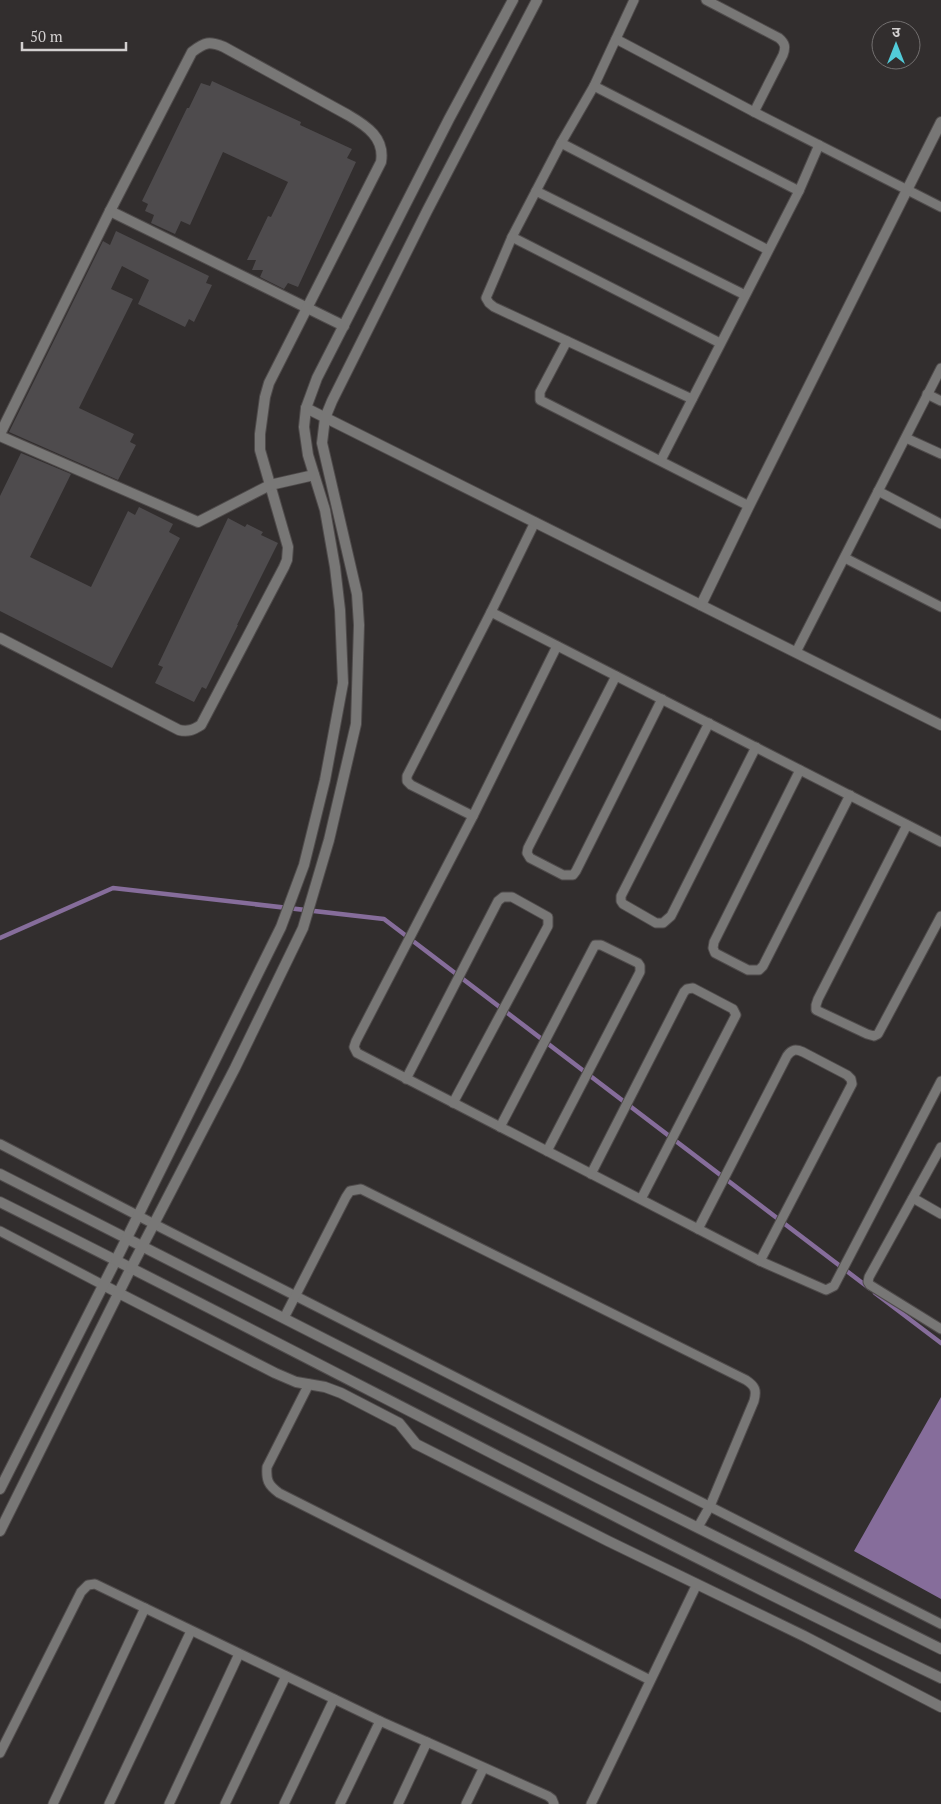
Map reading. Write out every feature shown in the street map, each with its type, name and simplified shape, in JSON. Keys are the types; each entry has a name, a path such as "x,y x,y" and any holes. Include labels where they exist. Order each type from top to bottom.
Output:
{"street":[{"path":"0,1489 126,1238 139,1216 275,941 304,865 325,780 343,683 340,610 336,573 325,510 308,454 304,418 306,408 317,378 449,118 513,0"},
{"path":"0,1531 154,1224 235,1068 303,928 329,840 356,724 358,707 359,616 357,594 322,444 325,418 418,228 537,0"},
{"path":"0,638 179,730 186,732 194,730 201,725 287,560 288,546 270,485 259,442 265,397 269,383 306,308 382,162 383,152 381,143 363,124 224,47 213,43 202,44 192,52 110,211 0,435 198,522 270,485 314,474"},
{"path":"701,605 941,122"},
{"path":"110,211 344,326"},
{"path":"306,408 941,725"},
{"path":"0,1174 941,1649"},
{"path":"0,1202 132,1268 498,1458 845,1632 941,1678"},
{"path":"103,1285 275,1373 296,1382 341,1393 399,1423 416,1444 804,1636 941,1707"},
{"path":"7,1475 24,1482"}],"lane":[{"path":"634,0 594,86 560,143 512,237 486,298 488,303 692,399"},
{"path":"706,0 784,42 783,55 754,112"},
{"path":"616,39 754,112 941,206"},
{"path":"594,86 799,191"},
{"path":"560,143 768,250"},
{"path":"661,460 799,191 819,145"},
{"path":"536,191 745,295"},
{"path":"512,237 720,343"},
{"path":"567,341 540,392 540,400 749,506"},
{"path":"796,652 941,368"},
{"path":"927,394 941,401"},
{"path":"906,438 941,454"},
{"path":"878,491 941,524"},
{"path":"473,816 411,785 407,781 407,776 535,522"},
{"path":"845,558 941,607"},
{"path":"491,612 941,842"},
{"path":"558,646 473,816 356,1041 354,1048 357,1053 363,1058 760,1261 826,1290 834,1286 941,1081"},
{"path":"616,676 528,848 527,853 530,858 563,875 573,875 576,871 662,699"},
{"path":"709,723 621,896 623,904 656,923 663,924 671,916 756,747"},
{"path":"800,770 714,942 713,948 715,953 748,970 759,970 763,966 850,795"},
{"path":"908,824 818,999 816,1010 867,1034 874,1036 878,1034 941,916"},
{"path":"406,1079 498,901 502,896 512,896 548,916 548,926 453,1103"},
{"path":"500,1127 595,945 601,945 638,963 640,972 547,1151"},
{"path":"591,1174 684,992 687,989 693,988 733,1009 736,1015 641,1199"},
{"path":"698,1229 787,1056 791,1051 803,1052 847,1075 851,1079 852,1084 760,1261"},
{"path":"0,1144 941,1624"},
{"path":"941,1148 869,1277 868,1282 941,1329"},
{"path":"284,1318 346,1197 350,1191 361,1188 746,1380 754,1386 756,1393 754,1401 710,1506 698,1527"},
{"path":"913,1198 941,1214"},
{"path":"0,1231 103,1285"},
{"path":"309,1384 267,1467 266,1477 269,1485 279,1493 650,1680"},
{"path":"0,1754 84,1587 94,1584 380,1721 552,1799 554,1804"},
{"path":"591,1804 697,1584"},
{"path":"53,1804 145,1608"},
{"path":"109,1804 191,1631"},
{"path":"169,1804 239,1654"},
{"path":"225,1804 286,1676"},
{"path":"284,1804 334,1699"},
{"path":"340,1804 380,1721"},
{"path":"398,1804 427,1742"},
{"path":"466,1804 484,1769"}],"shaded area":[{"path":"941,1397 941,1599 854,1551"}],"building":[{"path":"212,81 301,122 300,125 352,149 347,158 356,162 298,287 288,283 284,289 260,277 263,270 252,270 256,260 247,260 268,216 271,217 288,182 223,152 190,225 181,221 175,234 151,223 154,215 145,211 148,204 142,201 187,108 189,108 201,83 210,86"},
{"path":"116,231 209,276 206,283 212,285 194,322 189,319 185,327 138,304 149,280 122,266 111,289 133,299 79,408 134,434 130,442 136,445 118,480 9,432 103,241 110,245"},
{"path":"21,453 71,474 30,557 91,587 128,511 135,515 139,507 173,524 169,532 180,538 112,668 0,611 0,496"},
{"path":"228,518 245,527 247,524 263,532 261,535 278,543 206,689 202,687 194,702 155,683 163,667 158,665"}],"waterway":[{"path":"0,938 113,888 384,919 869,1288"},
{"path":"875,1293 941,1343"}]}
